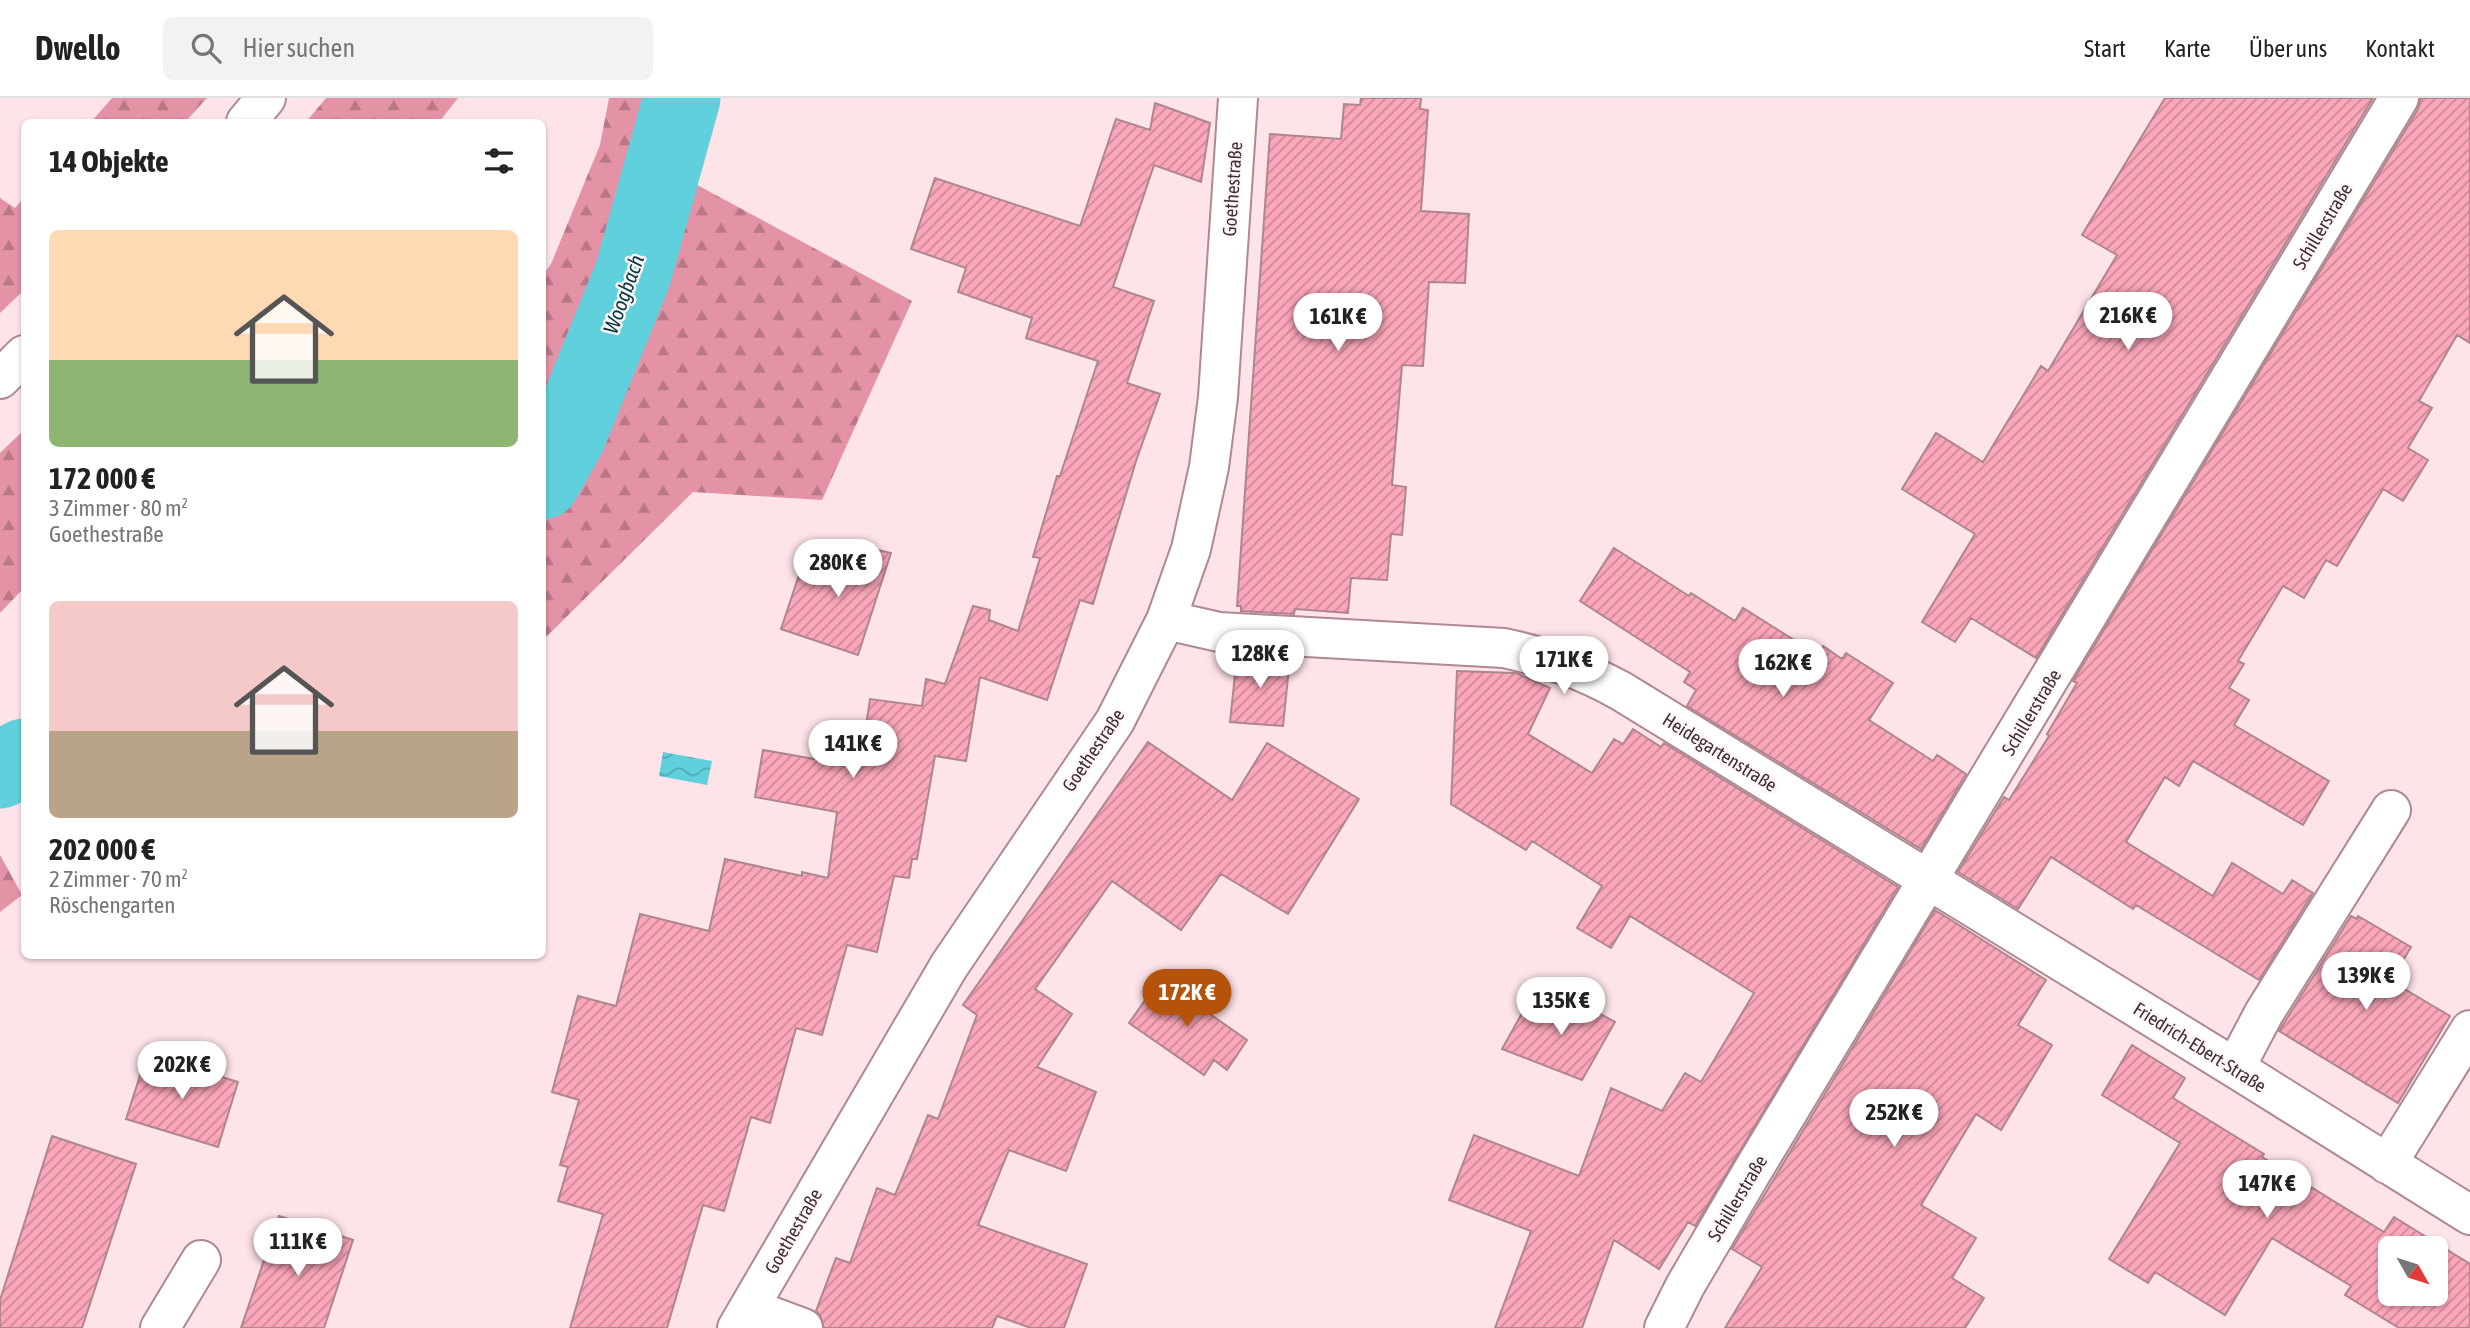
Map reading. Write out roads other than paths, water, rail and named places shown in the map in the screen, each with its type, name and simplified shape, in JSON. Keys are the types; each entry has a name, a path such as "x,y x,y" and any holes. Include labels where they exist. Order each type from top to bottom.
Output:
{"street":[{"path":"248,119 266,98"},
{"name":"Goethestraße","path":"743,1318 948,966 1115,721 1166,621 1191,549 1209,467 1218,397 1238,98"},
{"name":"Schillerstraße","path":"1664,1328 1685,1286 2399,98"},
{"path":"0,379 21,358"},
{"name":"Heidegartenstraße","path":"1166,621 1219,632 1504,648 1548,658 1589,674 1621,691 1929,881"},
{"path":"2235,1068 2264,1013 2391,810"},
{"name":"Friedrich-Ebert-Straße","path":"1929,881 2470,1215"},
{"path":"2387,1164 2470,1030"},
{"path":"160,1328 201,1260"},
{"path":"743,1318 803,1328"}],"water":[{"path":"663,752 712,761 707,785 659,776"}],"waterway":[{"name":"Woogbach","path":"546,474 567,437 633,274 682,98"},
{"name":"Woogbach","path":"0,770 21,759"}]}
